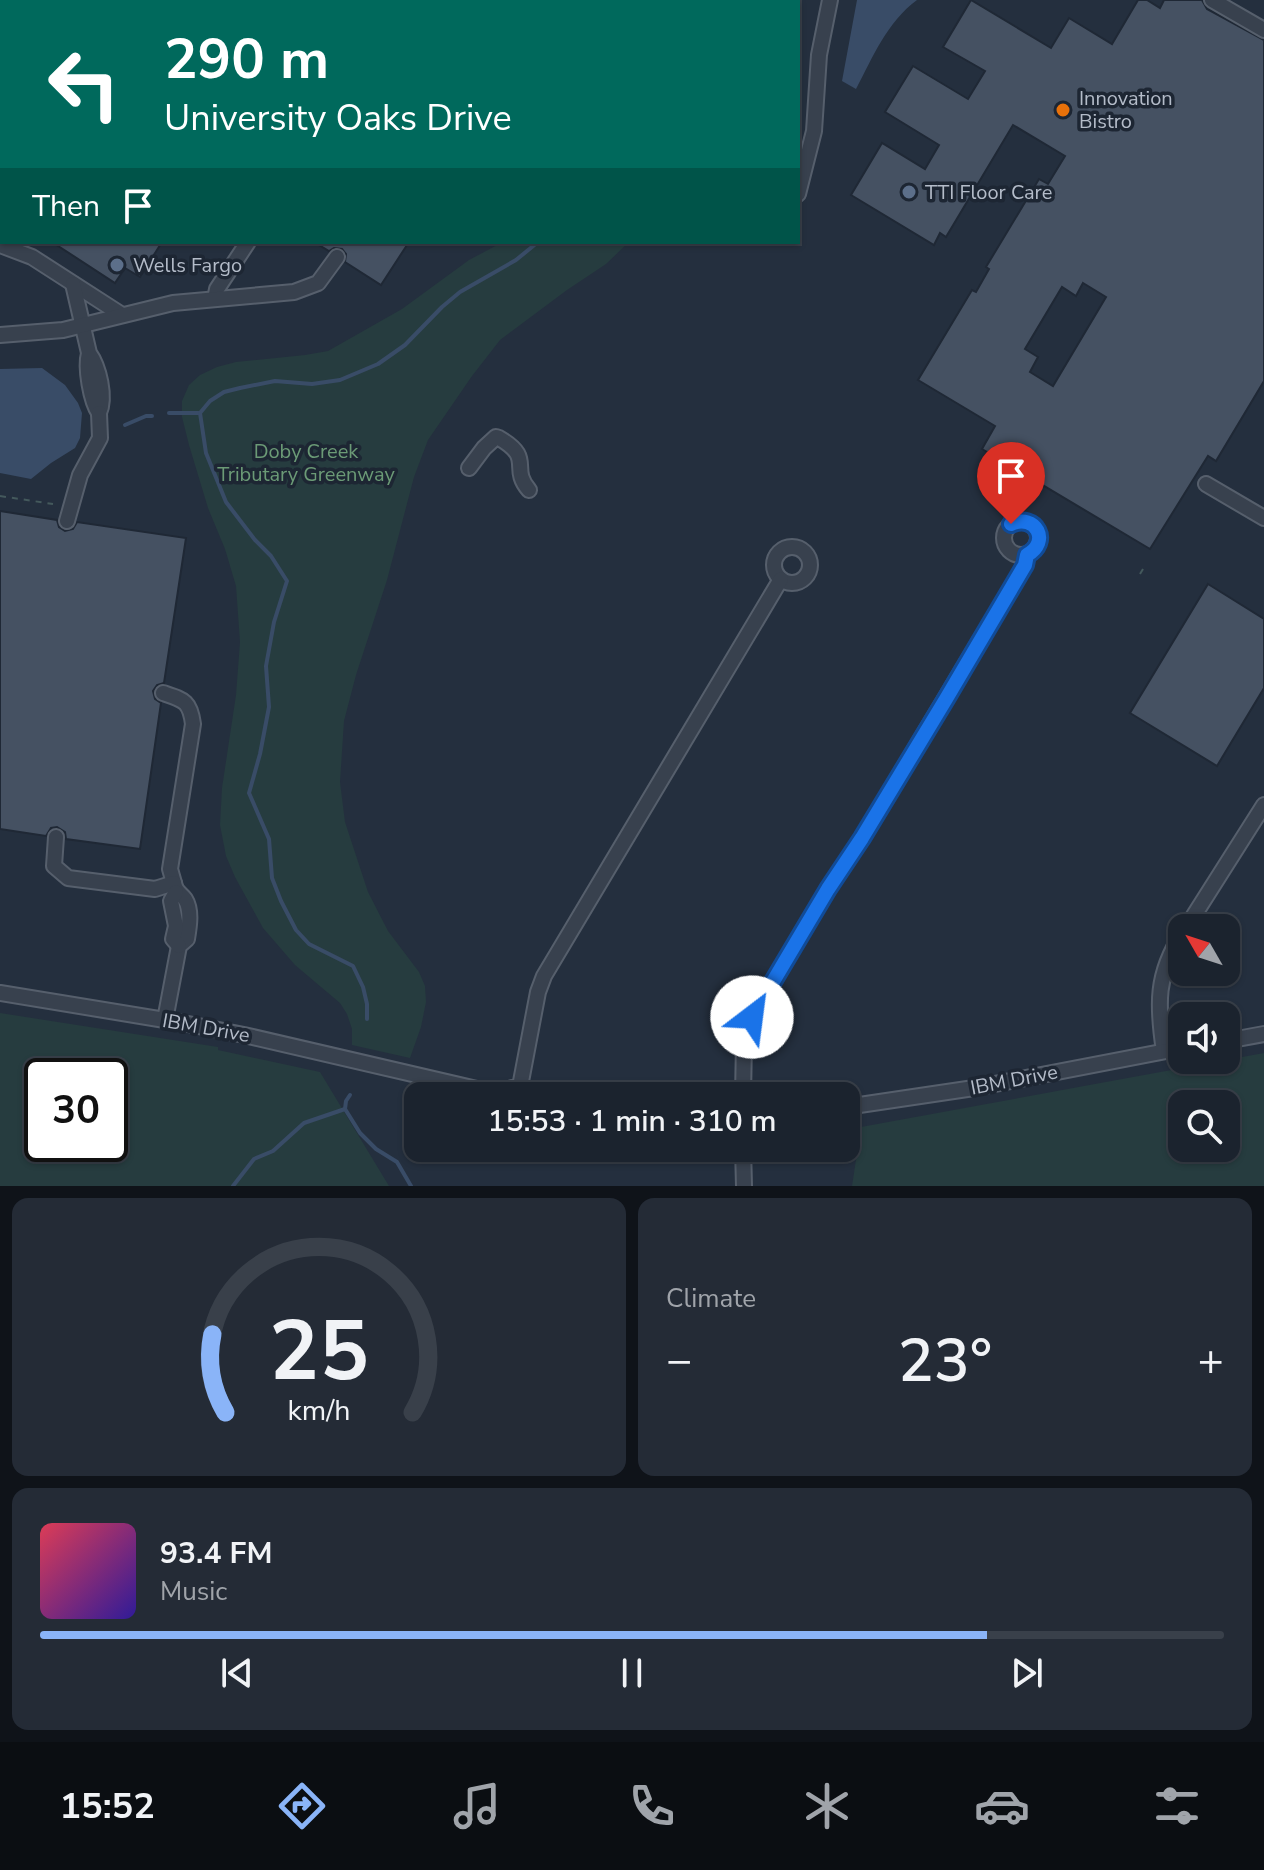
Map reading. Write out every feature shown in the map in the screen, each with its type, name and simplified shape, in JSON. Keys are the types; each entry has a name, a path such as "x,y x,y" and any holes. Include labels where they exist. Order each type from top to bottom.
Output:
{"street":[{"path":"800,186 814,131 819,55 830,0"},
{"path":"1212,0 1264,30"},
{"path":"215,299 217,289 247,244"},
{"path":"0,245 32,257 122,315"},
{"path":"0,335 46,332 173,303 303,290 318,283 337,257"},
{"path":"67,521 80,475 100,438 99,413 94,405 87,364 89,353 73,284"},
{"path":"469,468 489,442 499,438 518,452 521,477 529,490"},
{"path":"1206,484 1264,518"},
{"path":"743,1082 744,1042 752,1017 946,699 1025,565 1027,555"},
{"path":"517,1082 544,976 781,579"},
{"path":"163,693 183,699 191,710 193,724 170,869 175,887 171,901 176,926 173,939 179,946 165,1020"},
{"path":"1195,914 1264,805"},
{"path":"56,837 54,866 68,878 155,889 175,887"},
{"path":"1164,1051 1160,1015 1163,975 1168,958"},
{"name":"IBM Drive","path":"0,993 165,1020 316,1050 410,1074 436,1072 471,1082"},
{"path":"1240,1038 1264,1034"},
{"name":"IBM Drive","path":"860,1105 974,1088 1168,1050"},
{"name":"IBM Drive","path":"410,1074 423,1082"},
{"path":"743,1162 744,1186"}],"path":[{"path":"0,496 53,504"},
{"path":"1140,574 1143,569"}],"green space":[{"name":"Doby Creek Tributary Greenway","path":"499,244 627,244 606,264 500,340 428,440 414,477 387,580 356,675 344,721 340,782 345,822 368,892 388,931 419,972 425,986 426,1002 421,1027 410,1058 352,1045 352,1029 340,1003 295,965 263,928 226,856 220,825 240,642 236,586 189,445 182,417 182,401 189,385 200,375 217,367 328,351 402,309 469,260"},
{"path":"0,1013 218,1047 218,1050 320,1072 389,1186 0,1186"},
{"path":"1264,1053 1264,1186 852,1186 856,1162 860,1162 861,1127 1168,1071 1168,1074 1240,1074 1240,1057"}],"water":[{"path":"857,0 917,0 889,29 856,89 842,81"},
{"path":"42,368 65,385 78,403 82,413 80,438 75,448 31,479 0,473 0,369"}],"building":[{"path":"971,0 1051,48 1069,18 1112,44 1138,0 1147,0 1160,8 1164,0 1202,0 1207,9 1264,40 1264,381 1216,461 1208,456 1150,549 982,449 995,426 918,380 972,290 976,292 989,269 986,267 1039,179 1048,184 1065,156 1013,125 946,237 940,233 934,245 851,195 882,143 925,169 939,145 885,112 913,66 968,99 985,71 943,47","holes":["1083,283 1106,297 1053,386 1030,372 1038,357 1025,349 1062,287 1076,296"]},
{"name":"Wells Fargo","path":"55,244 161,244 140,277 125,268 115,283"},
{"path":"317,244 408,244 381,285 345,262 346,254 342,249 329,251"},
{"path":"0,511 57,520 59,527 65,531 73,529 77,522 186,538 164,683 157,685 153,691 155,699 161,703 140,849 66,839 65,832 57,827 51,828 46,836 0,829"},
{"path":"1208,584 1264,619 1264,688 1217,766 1130,713"}],"waterway":[{"path":"367,1019 363,987 353,966 309,944 296,930 272,878 269,839 249,793 269,707 266,666 274,622 287,581 271,556 226,502 206,453 200,413 210,401 224,392 275,381 312,384 340,380 378,364 405,345 460,292 516,260 536,244"},
{"path":"169,413 200,413"},
{"path":"125,425 152,416"},
{"path":"345,1109 350,1095"},
{"path":"345,1109 360,1133 376,1149 397,1162 411,1186"},
{"path":"233,1186 254,1159 273,1151 304,1123 345,1109"}],"place":[{"name":"Innovation Bistro","path":"1063,110"},
{"name":"TTI Floor Care","path":"909,192"},
{"name":"Wells Fargo","path":"117,265"}],"route":[{"path":"752,1017 946,699 1025,565 1027,555 1035,550 1039,540 1036,529 1027,522 1011,524"}]}
